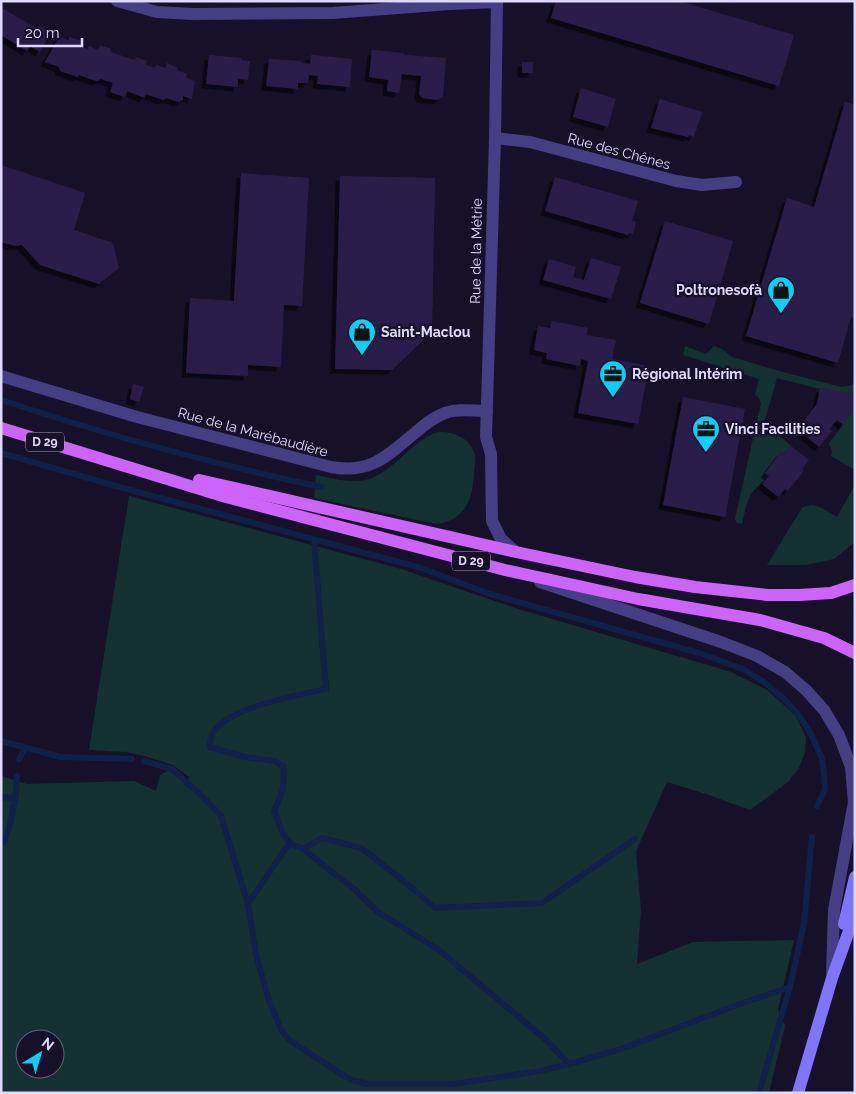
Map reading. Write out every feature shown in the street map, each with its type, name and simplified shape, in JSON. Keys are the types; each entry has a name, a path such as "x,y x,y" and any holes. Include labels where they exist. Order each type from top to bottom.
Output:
{"main road":[{"name":"D 29","path":"1,428 226,497 505,570 638,598 760,620 824,638 855,653"},
{"name":"D 29","path":"89,455 516,552 635,577 737,592 799,595 831,593 855,585"},
{"path":"832,978 855,876"},
{"path":"798,1093 832,978 855,914"}],"street":[{"path":"117,1 157,12 192,14 333,13 497,2"},
{"name":"Rue de la Métrie","path":"497,2 486,437 491,454 492,521 500,539 516,552"},
{"name":"Rue des Chênes","path":"495,138 530,142 676,181 702,185 736,182"},
{"name":"Rue de la Marébaudière","path":"1,376 137,417 331,468 346,470 360,468 379,461 423,426 444,413 457,410 487,411"},
{"path":"505,570 635,615 721,642 757,656 784,672 806,690 824,710 839,735 851,767 854,802 834,910 832,978"}],"green space":[{"path":"685,346 706,354 714,346 722,349 732,357 841,387 852,385 855,382 855,394 820,389 777,378 764,423 791,446 784,454 781,452 765,472 769,476 751,495 742,524 737,523 735,519 761,403 755,394 759,379 683,355"},
{"path":"855,400 855,470 831,456 832,451 829,443 843,425"},
{"path":"438,432 455,434 461,437 470,444 475,455 472,492 465,508 454,519 436,524 314,498 316,475 348,481 370,479 390,467 418,443"},
{"path":"855,485 855,542 834,559 806,565 767,565 802,508 811,505 816,506 825,509 837,517"},
{"path":"129,496 401,569 515,608 731,672 767,690 795,715 806,737 805,752 799,768 788,782 750,810 667,782 636,851 641,910 637,964 693,942 794,940 778,1009 785,1026 769,1093 1,1093 1,776 27,784 134,781 156,791 160,775 172,769 187,781 189,777 173,765 126,752 89,750"}],"building":[{"path":"556,1 679,1 794,35 779,86 551,18"},
{"path":"1,3 4,5 2,8 38,29 40,26 50,33 40,52 30,46 27,51 1,35"},
{"path":"59,37 68,40 70,37 81,41 79,46 88,49 89,46 98,50 100,45 111,49 110,52 135,60 136,57 147,61 146,65 155,68 156,65 165,68 167,63 178,68 177,70 187,74 186,78 195,81 192,99 183,96 183,100 178,102 167,98 163,100 146,94 144,98 127,91 125,97 110,92 113,83 101,79 97,81 79,75 78,77 60,71 59,67 45,62"},
{"path":"372,50 404,53 404,55 446,58 443,96 438,100 422,98 419,94 421,76 402,74 399,93 387,91 388,80 369,77"},
{"path":"209,55 241,58 241,60 250,61 248,80 238,79 238,87 206,84"},
{"path":"311,55 352,59 350,87 317,84 318,76 309,75 308,83 298,83 298,89 266,86 269,59 301,61 301,63 310,64"},
{"path":"522,62 533,62 533,73 522,73"},
{"path":"581,88 616,99 608,127 573,117"},
{"path":"660,99 702,112 694,137 651,128"},
{"path":"845,102 855,105 855,318 851,317 838,363 746,336 787,198 814,207"},
{"path":"1,165 85,193 74,230 113,243 119,268 99,284 40,265 22,245 15,246 1,242"},
{"path":"241,173 309,178 302,306 284,305 281,367 248,365 248,376 186,373 190,298 234,301"},
{"path":"340,176 435,178 432,332 392,370 335,369"},
{"path":"555,177 638,201 632,221 636,222 633,234 629,233 628,235 545,211"},
{"path":"665,221 733,241 709,324 640,303"},
{"path":"591,258 621,267 611,299 543,280 549,259 576,267 573,277 584,280"},
{"path":"551,321 588,328 587,335 616,340 612,359 649,366 638,424 578,413 588,361 581,359 580,366 546,359 547,353 534,350 538,326 550,328"},
{"path":"133,384 144,387 139,402 130,399"},
{"path":"820,388 855,394 855,400 853,412 843,425 837,420 829,429 832,431 819,447 797,429 817,404"},
{"path":"683,397 745,409 725,517 663,505"},
{"path":"791,446 809,460 788,491 785,489 778,497 762,484 769,476 765,473 781,452 784,454"}],"waterway":[{"path":"1,400 160,448 240,469 321,487"},
{"path":"1,453 123,488 421,568 490,594 699,653 743,669 764,682 783,698 798,714 811,734 822,759 824,773 825,789 817,806"},
{"path":"291,844 283,834 274,811 283,789 284,767 275,761 245,757 210,747 210,743 212,735 219,726 231,717 246,710 281,699 326,689 314,540"},
{"path":"1,741 61,757 132,759"},
{"path":"19,759 25,748"},
{"path":"144,761 172,769 221,816 248,904 256,955 269,1001 282,1031 289,1040 352,1080 367,1084 453,1084 541,1071 624,1048 790,987"},
{"path":"1,797 12,798 16,794 17,776"},
{"path":"1,843 4,842 10,825 16,794"},
{"path":"759,1093 790,987 804,924 812,837"},
{"path":"303,849 322,838 361,848 435,908 542,903 635,839"},
{"path":"248,904 286,848 291,844 303,849 354,889 378,912 439,950 545,1039 569,1064"}],"place":[{"name":"Poltronesofà","path":"781,314"},
{"name":"Saint-Maclou","path":"362,356"},
{"name":"Régional Intérim","path":"613,398"},
{"name":"Vinci Facilities","path":"706,453"}]}
